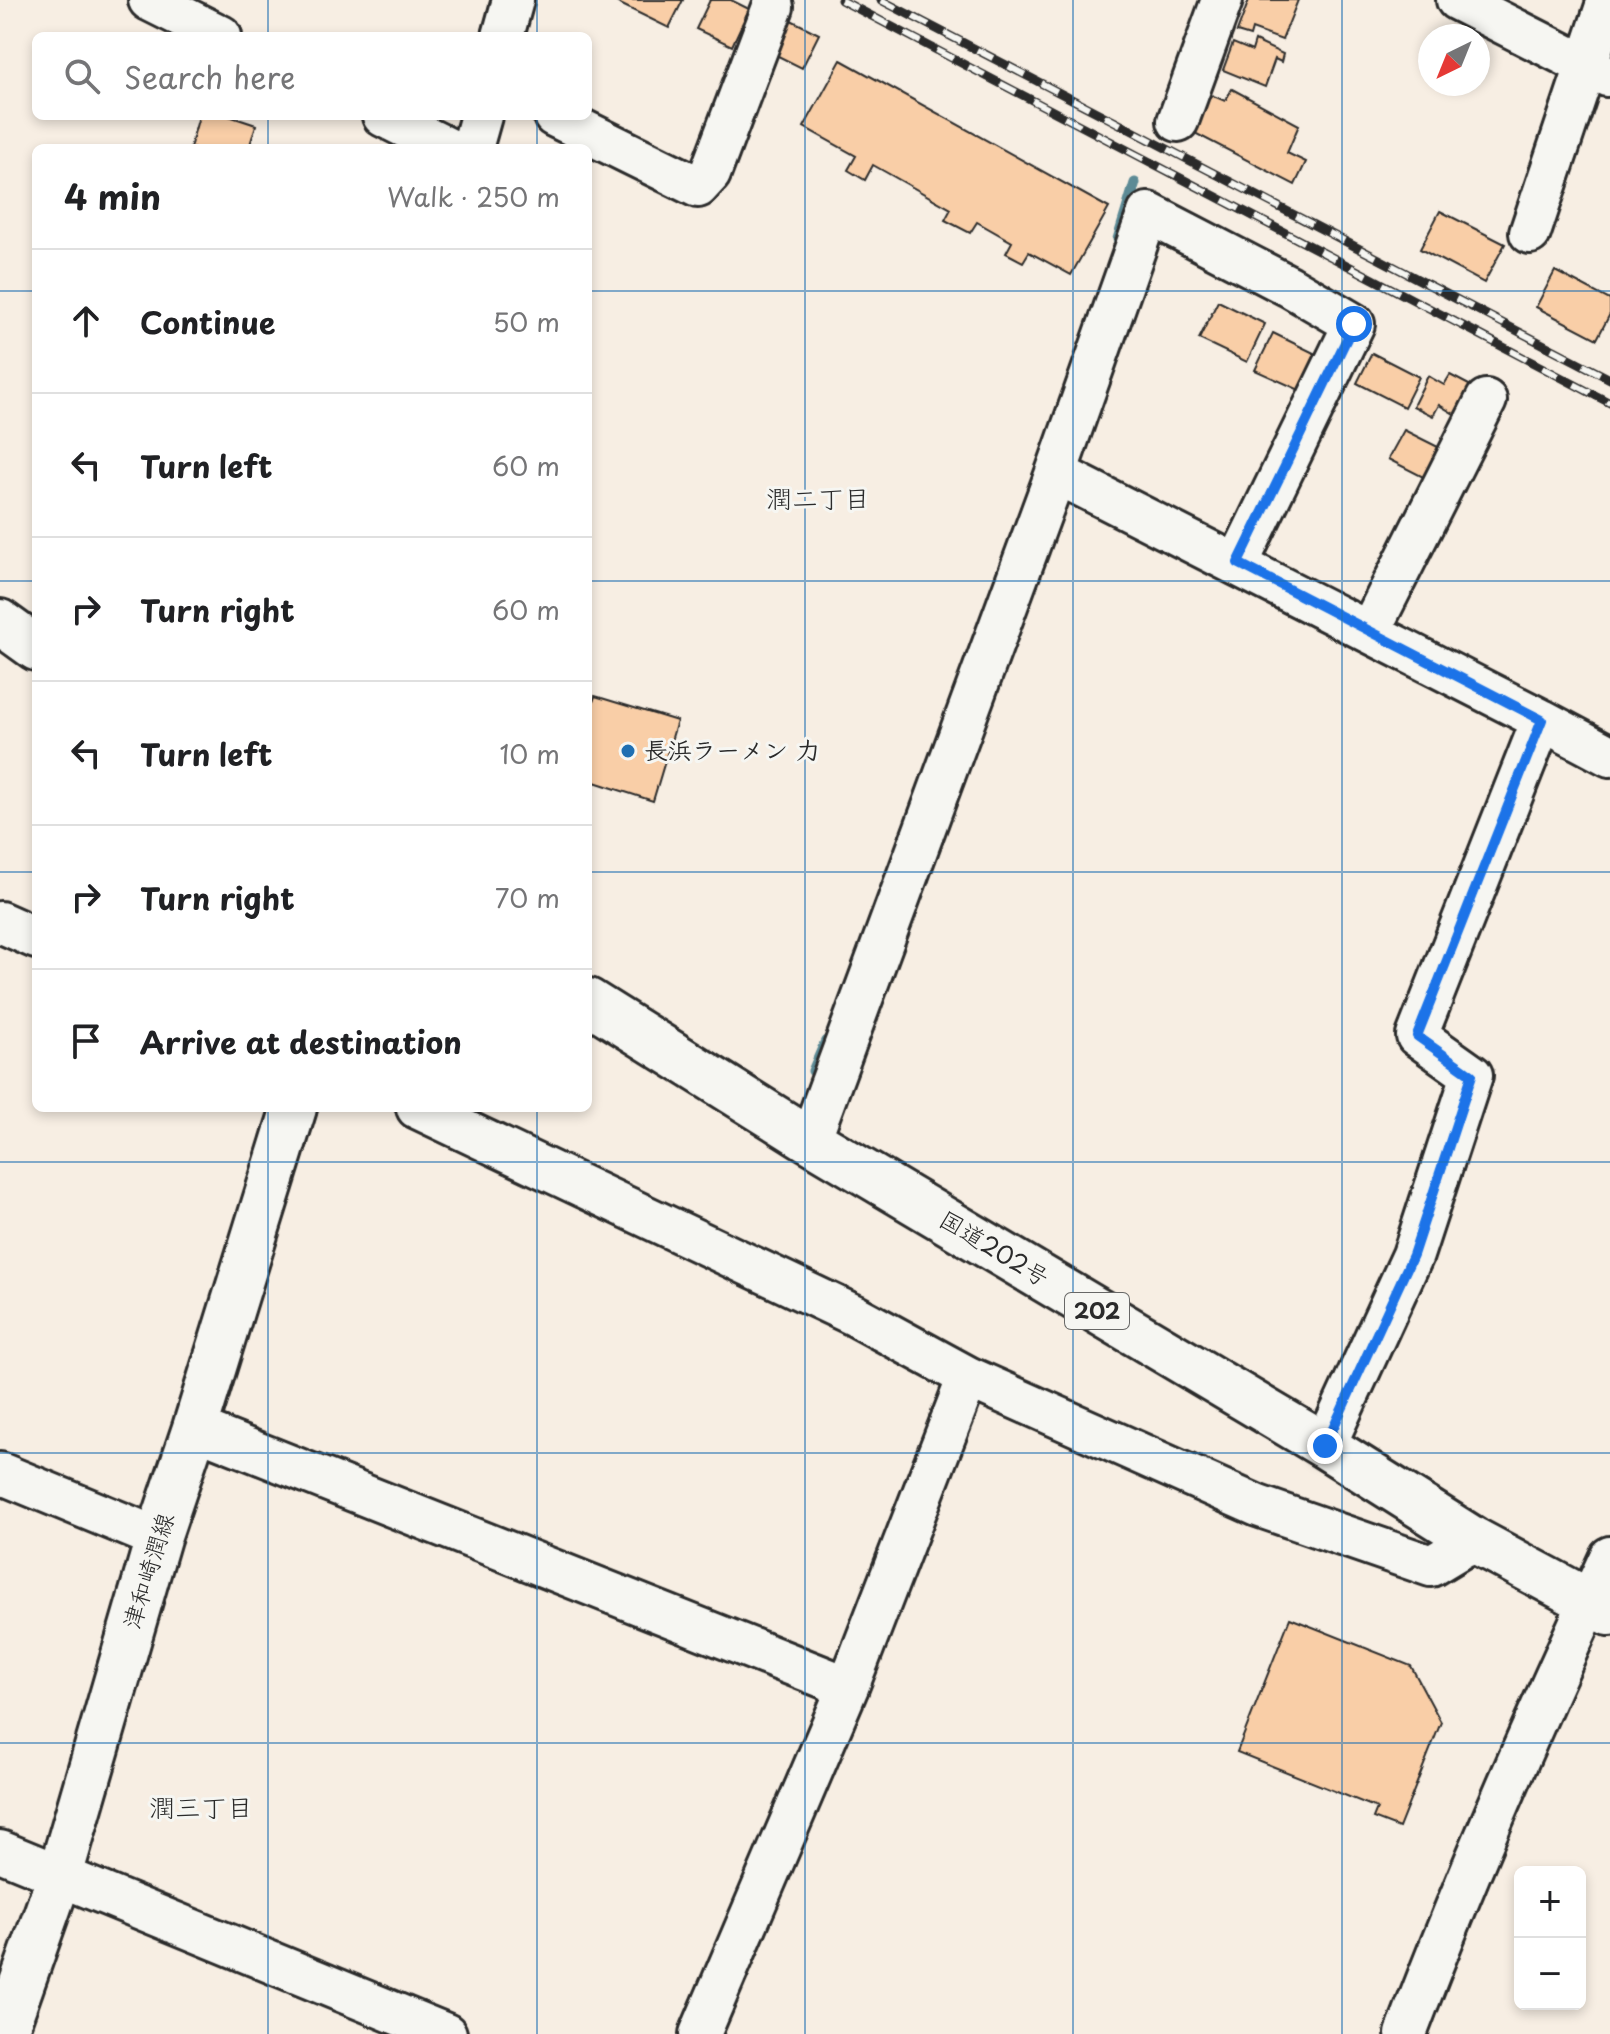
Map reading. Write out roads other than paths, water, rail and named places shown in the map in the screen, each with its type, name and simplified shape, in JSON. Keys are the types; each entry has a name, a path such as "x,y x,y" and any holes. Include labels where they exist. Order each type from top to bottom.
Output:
{"main road":[{"path":"0,622 32,645"},
{"name":"国道202号","path":"592,1004 810,1140 1325,1446 1474,1540 1600,1608"},
{"name":"津和崎潤線","path":"4,2034 60,1875 158,1538 293,1112"}],"street":[{"path":"149,0 213,32"},
{"path":"504,32 513,0"},
{"path":"1178,121 1222,0"},
{"path":"1457,0 1598,72"},
{"path":"1530,233 1598,72 1608,0"},
{"path":"562,120 698,187 710,174 773,7"},
{"path":"391,120 439,144"},
{"path":"473,144 480,120"},
{"path":"810,1140 1056,473 1148,213 1289,286 1354,324 1238,563"},
{"path":"1370,630 1486,400"},
{"path":"1056,473 1370,630 1610,756"},
{"path":"1325,1446 1413,1255 1472,1075 1417,1036 1542,720"},
{"path":"0,922 32,936"},
{"path":"425,1112 854,1315 968,1377 1258,1506 1431,1566 1474,1540"},
{"path":"700,2034 848,1687 968,1377"},
{"path":"195,1428 848,1687"},
{"path":"0,1473 158,1538"},
{"path":"1406,2034 1524,1744 1600,1608 1610,1557"},
{"path":"0,1851 446,2034"}],"waterway":[{"path":"1118,239 1135,183"},
{"path":"813,1071 826,1041"}],"railway":[{"path":"841,0 1610,403"},
{"path":"881,0 1610,379"}],"place":[{"name":"長浜ラーメン 力","path":"628,751"}],"district":[{"name":"潤二丁目","path":"818,499"},
{"name":"潤三丁目","path":"201,1808"}]}
